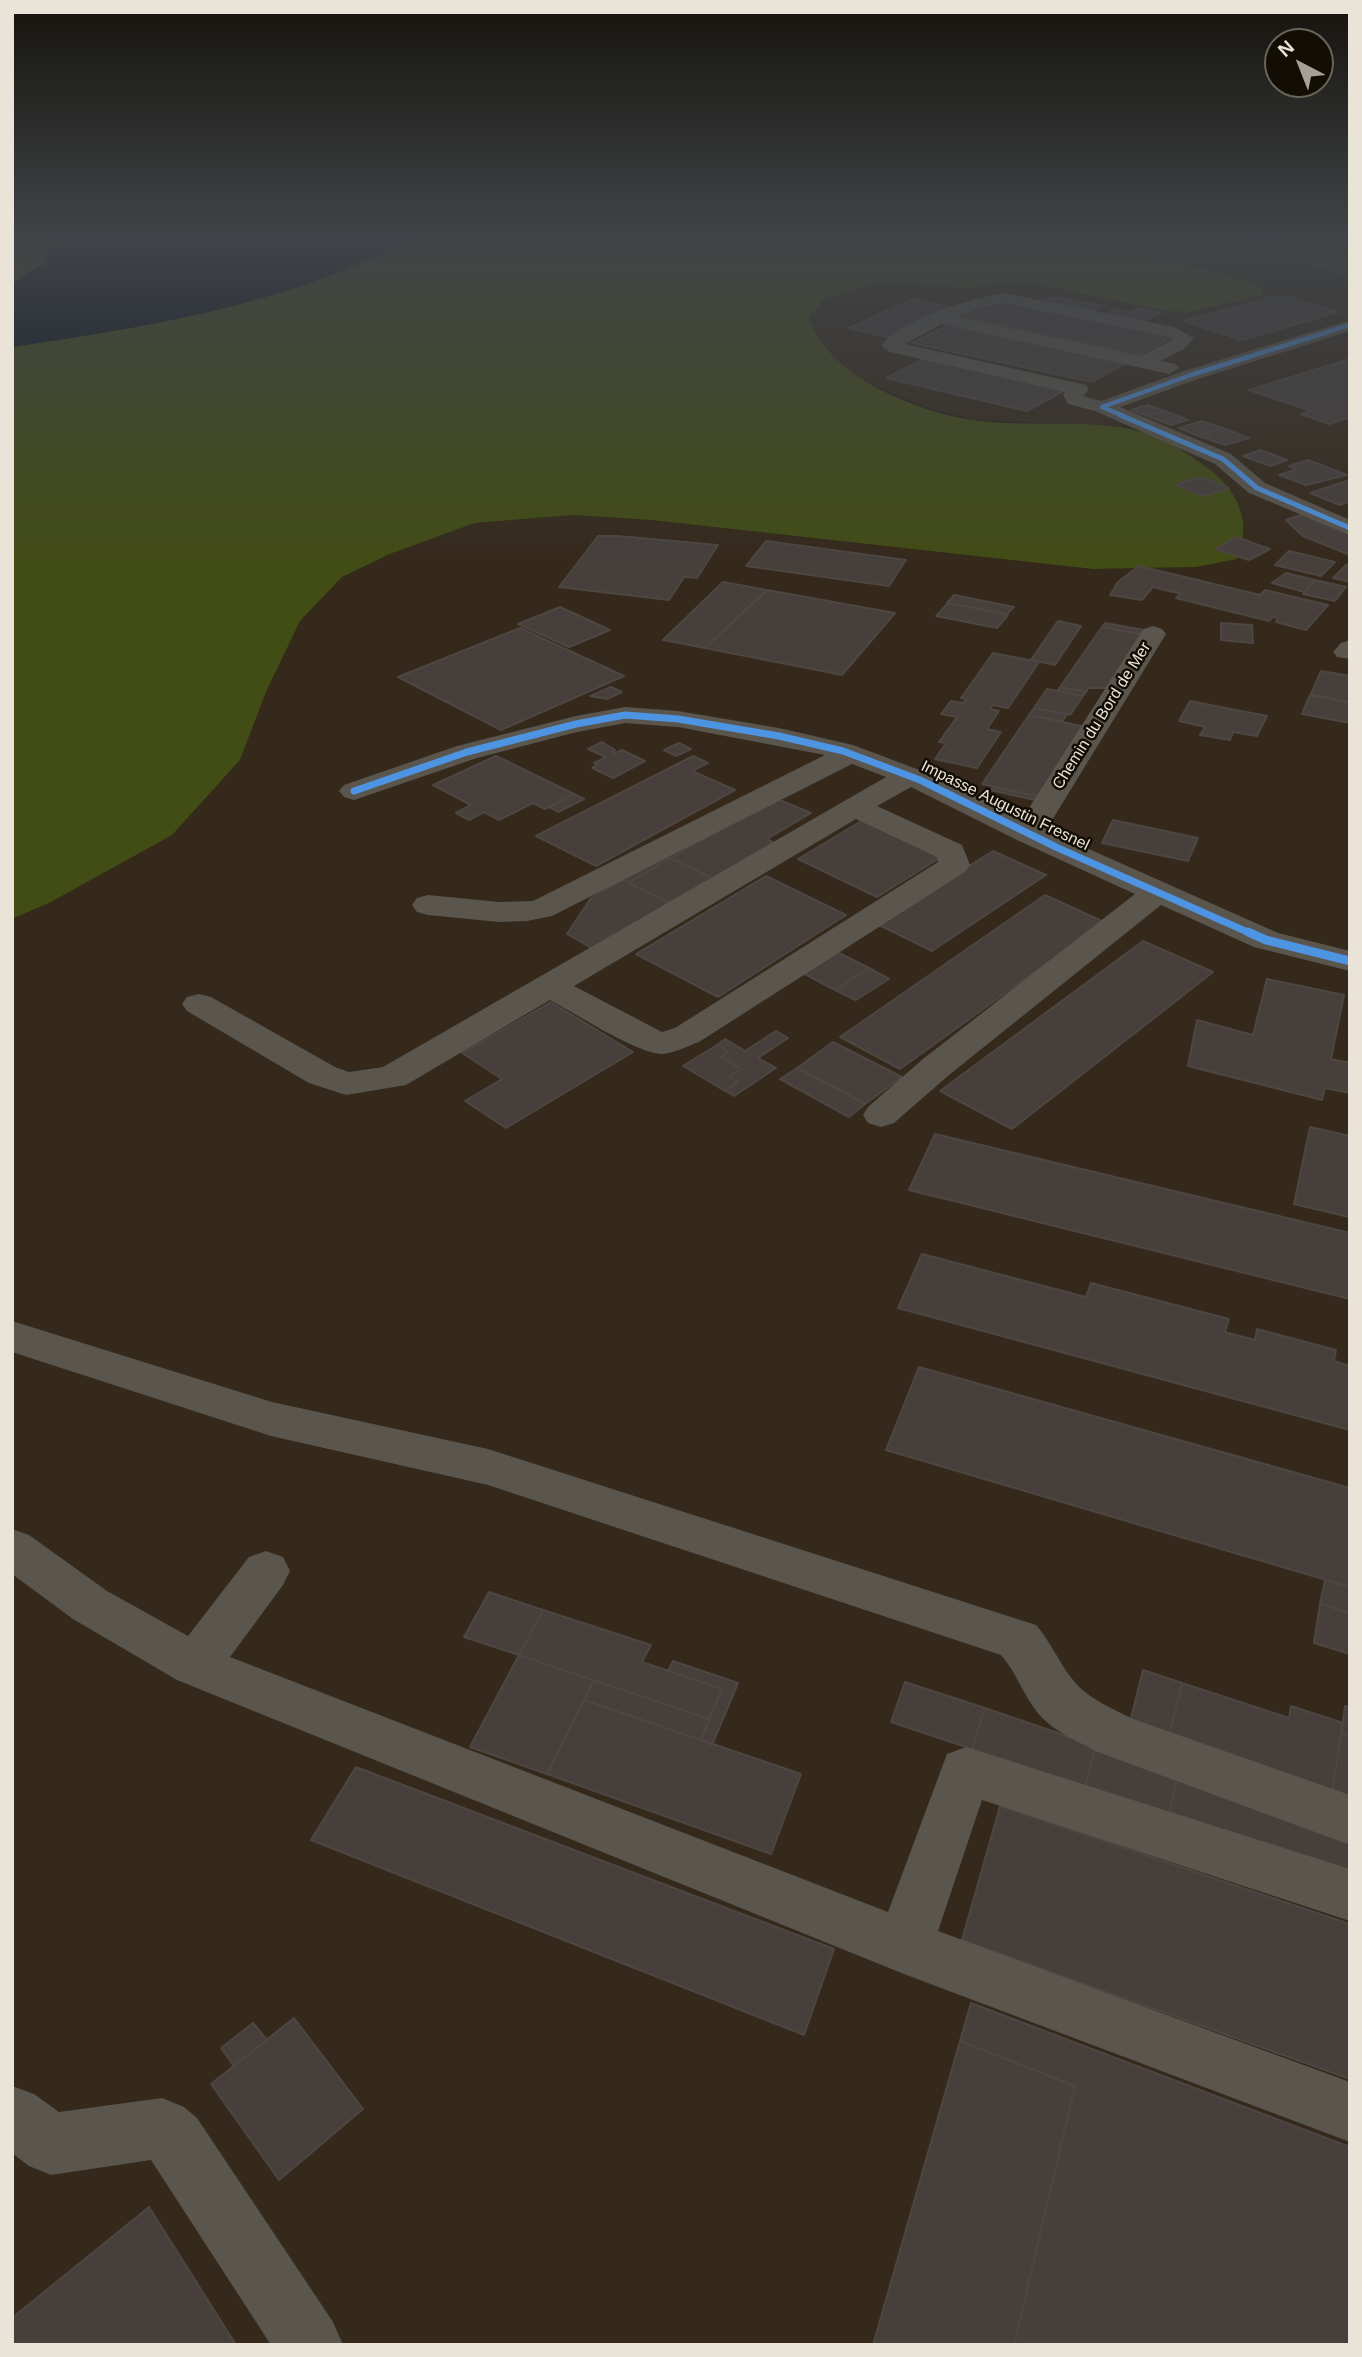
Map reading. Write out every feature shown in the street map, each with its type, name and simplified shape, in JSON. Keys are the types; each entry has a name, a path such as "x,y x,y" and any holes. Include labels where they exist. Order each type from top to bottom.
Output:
{"street":[{"path":"890,346 1079,389 1073,395 1075,400 1102,407 1223,459 1257,488 1350,528"},
{"path":"1073,346 1146,361 1191,375"},
{"path":"1146,361 1175,346"},
{"path":"1102,407 1191,375 1286,346"},
{"name":"Chemin du Bord de Mer","path":"1028,834 1153,634"},
{"name":"Impasse Augustin Fresnel","path":"354,791 467,752 576,724 625,715 678,719 779,736 850,754 908,776 1028,834 1266,940 1350,961"},
{"path":"428,905 491,912 527,912 541,909 850,754"},
{"path":"198,1004 322,1075 346,1084 393,1077 908,776"},
{"path":"547,985 653,1041 663,1042 687,1035 954,865 951,852 855,807"},
{"path":"881,1115 936,1067 1156,892"},
{"path":"12,1336 271,1419 488,1467 602,1502 1018,1640 1027,1649 1038,1672 1057,1699 1116,1736 1350,1820"},
{"path":"12,1548 90,1605 195,1665 904,1946 1350,2112"},
{"path":"195,1665 265,1571"},
{"path":"904,1946 966,1771 1350,1895"},
{"path":"12,2116 51,2144 84,2142 113,2133 162,2129 175,2140 310,2345"}],"shaded area":[{"path":"822,346 1350,346 1350,2345 12,2345 12,919 51,902 172,834 240,760 266,692 300,621 342,577 390,554 476,523 573,515 651,520 1093,569 1196,567 1158,437 1126,426 972,420 925,407 862,380"}],"green space":[{"path":"825,346 834,357 876,387 900,399 949,415 995,422 1111,426 1157,436 1210,470 1225,484 1241,512 1242,539 1237,559 1196,567 1093,569 651,520 573,515 475,523 390,554 342,577 300,621 266,692 240,760 172,835 51,902 12,919 12,347"}],"building":[{"path":"926,346 1053,346 1128,362 1092,382"},
{"path":"1098,346 1156,346 1140,355"},
{"path":"928,357 1067,389 1027,411 886,378"},
{"path":"1350,359 1350,417 1329,424 1301,414 1311,411 1249,390"},
{"path":"1148,405 1165,411 1147,416 1131,410"},
{"path":"1165,411 1188,420 1171,425 1147,416"},
{"path":"1202,421 1223,428 1199,436 1179,428"},
{"path":"1223,428 1249,438 1225,445 1199,436"},
{"path":"1261,450 1287,460 1270,466 1243,456"},
{"path":"1308,460 1347,475 1306,485 1279,475 1297,469 1289,466"},
{"path":"1201,477 1229,488 1204,496 1176,485"},
{"path":"1350,480 1350,501 1340,505 1310,493"},
{"path":"1301,515 1350,535 1350,555 1303,536 1286,520"},
{"path":"598,536 718,545 697,578 684,577 669,600 559,587"},
{"path":"1237,537 1270,549 1249,560 1215,549"},
{"path":"766,541 906,560 889,586 746,566"},
{"path":"1289,551 1335,562 1321,576 1275,565"},
{"path":"1346,565 1350,565 1350,582 1333,578"},
{"path":"1139,566 1260,595 1265,590 1328,605 1306,630 1276,622 1278,618 1273,617 1269,621 1176,598 1181,594 1153,587 1142,600 1110,595 1118,582"},
{"path":"1286,573 1315,580 1304,592 1272,583"},
{"path":"1315,580 1346,587 1335,601 1303,594"},
{"path":"723,582 767,590 705,648 663,640"},
{"path":"767,590 895,613 842,675 705,648"},
{"path":"954,595 1014,607 1007,614 947,603"},
{"path":"948,603 1008,615 997,628 936,616"},
{"path":"560,607 610,630 569,647 518,624"},
{"path":"1058,621 1081,626 1055,665 1031,660"},
{"path":"1105,623 1144,630 1142,634 1102,627"},
{"path":"1221,623 1252,625 1253,643 1221,640"},
{"path":"1102,627 1142,634 1106,688 1088,688 1086,692 1060,687"},
{"path":"520,628 624,676 501,730 398,677"},
{"path":"993,653 1039,662 1008,708 993,705 990,709 999,711 987,729 1001,732 977,768 935,759 946,743 939,742 957,717 941,714 951,701 963,703 967,699 961,698"},
{"path":"1321,671 1350,676 1350,702 1311,694"},
{"path":"611,687 622,692 607,699 590,696"},
{"path":"1060,687 1086,692 1083,696 1057,691"},
{"path":"1047,689 1083,696 1070,715 1034,708"},
{"path":"1310,695 1350,703 1350,723 1302,714"},
{"path":"1190,701 1267,716 1257,736 1233,732 1230,740 1200,735 1205,727 1179,721"},
{"path":"1034,708 1067,714 1062,722 1029,715"},
{"path":"1029,715 1091,728 1046,798 982,784"},
{"path":"602,742 615,750 612,752 622,750 645,761 613,778 592,768 598,764 594,763 606,757 588,749"},
{"path":"679,743 691,749 676,756 664,750"},
{"path":"496,756 574,794 545,809 533,803 499,820 484,812 469,820 456,813 471,805 433,785"},
{"path":"693,756 708,763 692,771 735,790 596,866 536,836"},
{"path":"993,787 1046,798 1044,802 990,790"},
{"path":"574,794 584,799 558,812 549,807"},
{"path":"775,798 811,813 767,839 780,846 720,882 670,858"},
{"path":"863,820 943,856 877,897 798,859"},
{"path":"1113,820 1198,838 1188,861 1102,843"},
{"path":"993,851 1046,875 932,951 877,924"},
{"path":"664,856 670,858 628,883 622,880"},
{"path":"670,858 720,882 679,907 628,883"},
{"path":"766,876 846,915 718,997 636,954"},
{"path":"622,880 679,907 599,952 567,934 591,898"},
{"path":"1045,895 1104,922 900,1069 840,1037"},
{"path":"1143,941 1213,972 1012,1129 940,1091"},
{"path":"835,951 869,968 835,990 801,972"},
{"path":"869,968 889,979 856,1000 835,990"},
{"path":"1267,979 1344,995 1331,1059 1350,1063 1350,1093 1325,1088 1322,1100 1188,1066 1197,1020 1253,1035"},
{"path":"551,1002 633,1052 506,1128 465,1101 502,1079 462,1053"},
{"path":"776,1031 788,1038 758,1058 776,1068 734,1096 725,1091 738,1082 729,1077 741,1069 721,1057 729,1051 717,1045 725,1039 745,1051"},
{"path":"833,1042 902,1077 865,1104 797,1068"},
{"path":"717,1045 729,1051 721,1057 741,1069 729,1077 738,1082 725,1091 683,1066"},
{"path":"797,1068 865,1104 849,1117 780,1079"},
{"path":"1310,1127 1350,1136 1349,1217 1294,1204"},
{"path":"935,1134 1350,1233 1350,1299 909,1190"},
{"path":"922,1254 1086,1297 1091,1283 1229,1319 1225,1332 1255,1340 1257,1329 1336,1350 1334,1361 1350,1366 1350,1430 898,1308"},
{"path":"919,1367 1350,1488 1350,1587 886,1450"},
{"path":"1325,1580 1350,1587 1350,1613 1320,1604"},
{"path":"489,1592 543,1610 519,1655 464,1637"},
{"path":"1320,1604 1350,1613 1350,1654 1314,1643"},
{"path":"543,1610 651,1645 642,1662 722,1689 709,1719 519,1655"},
{"path":"519,1655 594,1680 547,1774 470,1747"},
{"path":"673,1661 738,1683 712,1745 701,1740 722,1689 668,1671"},
{"path":"1143,1670 1182,1683 1168,1740 1129,1726"},
{"path":"594,1680 709,1719 701,1740 584,1700"},
{"path":"905,1682 985,1708 972,1749 891,1722"},
{"path":"1182,1683 1289,1718 1291,1706 1343,1723 1332,1794 1168,1740"},
{"path":"584,1700 801,1774 771,1854 547,1774"},
{"path":"1345,1706 1350,1707 1350,1737 1341,1734"},
{"path":"985,1708 1096,1746 1085,1787 972,1749"},
{"path":"1341,1734 1350,1737 1350,1800 1332,1794"},
{"path":"1096,1746 1178,1773 1169,1815 1085,1787"},
{"path":"356,1767 834,1949 804,2035 311,1840"},
{"path":"1178,1773 1350,1831 1350,1876 1169,1815"},
{"path":"1000,1806 1350,1924 1350,2079 962,1940"},
{"path":"971,2003 1350,2147 1350,2345 1014,2345 1075,2086 960,2041"},
{"path":"294,2018 363,2109 279,2180 211,2084"},
{"path":"253,2023 267,2040 234,2066 221,2048"},
{"path":"960,2041 1075,2086 1014,2345 873,2345"},
{"path":"149,2207 236,2345 12,2345 12,2318"}],"cycle path":[{"path":"1283,346 1102,407 1223,459 1257,488 1350,528"},
{"path":"354,791 467,752 576,724 625,715 678,719 779,736 843,751 920,780 1058,848 1266,940 1350,961"}]}
